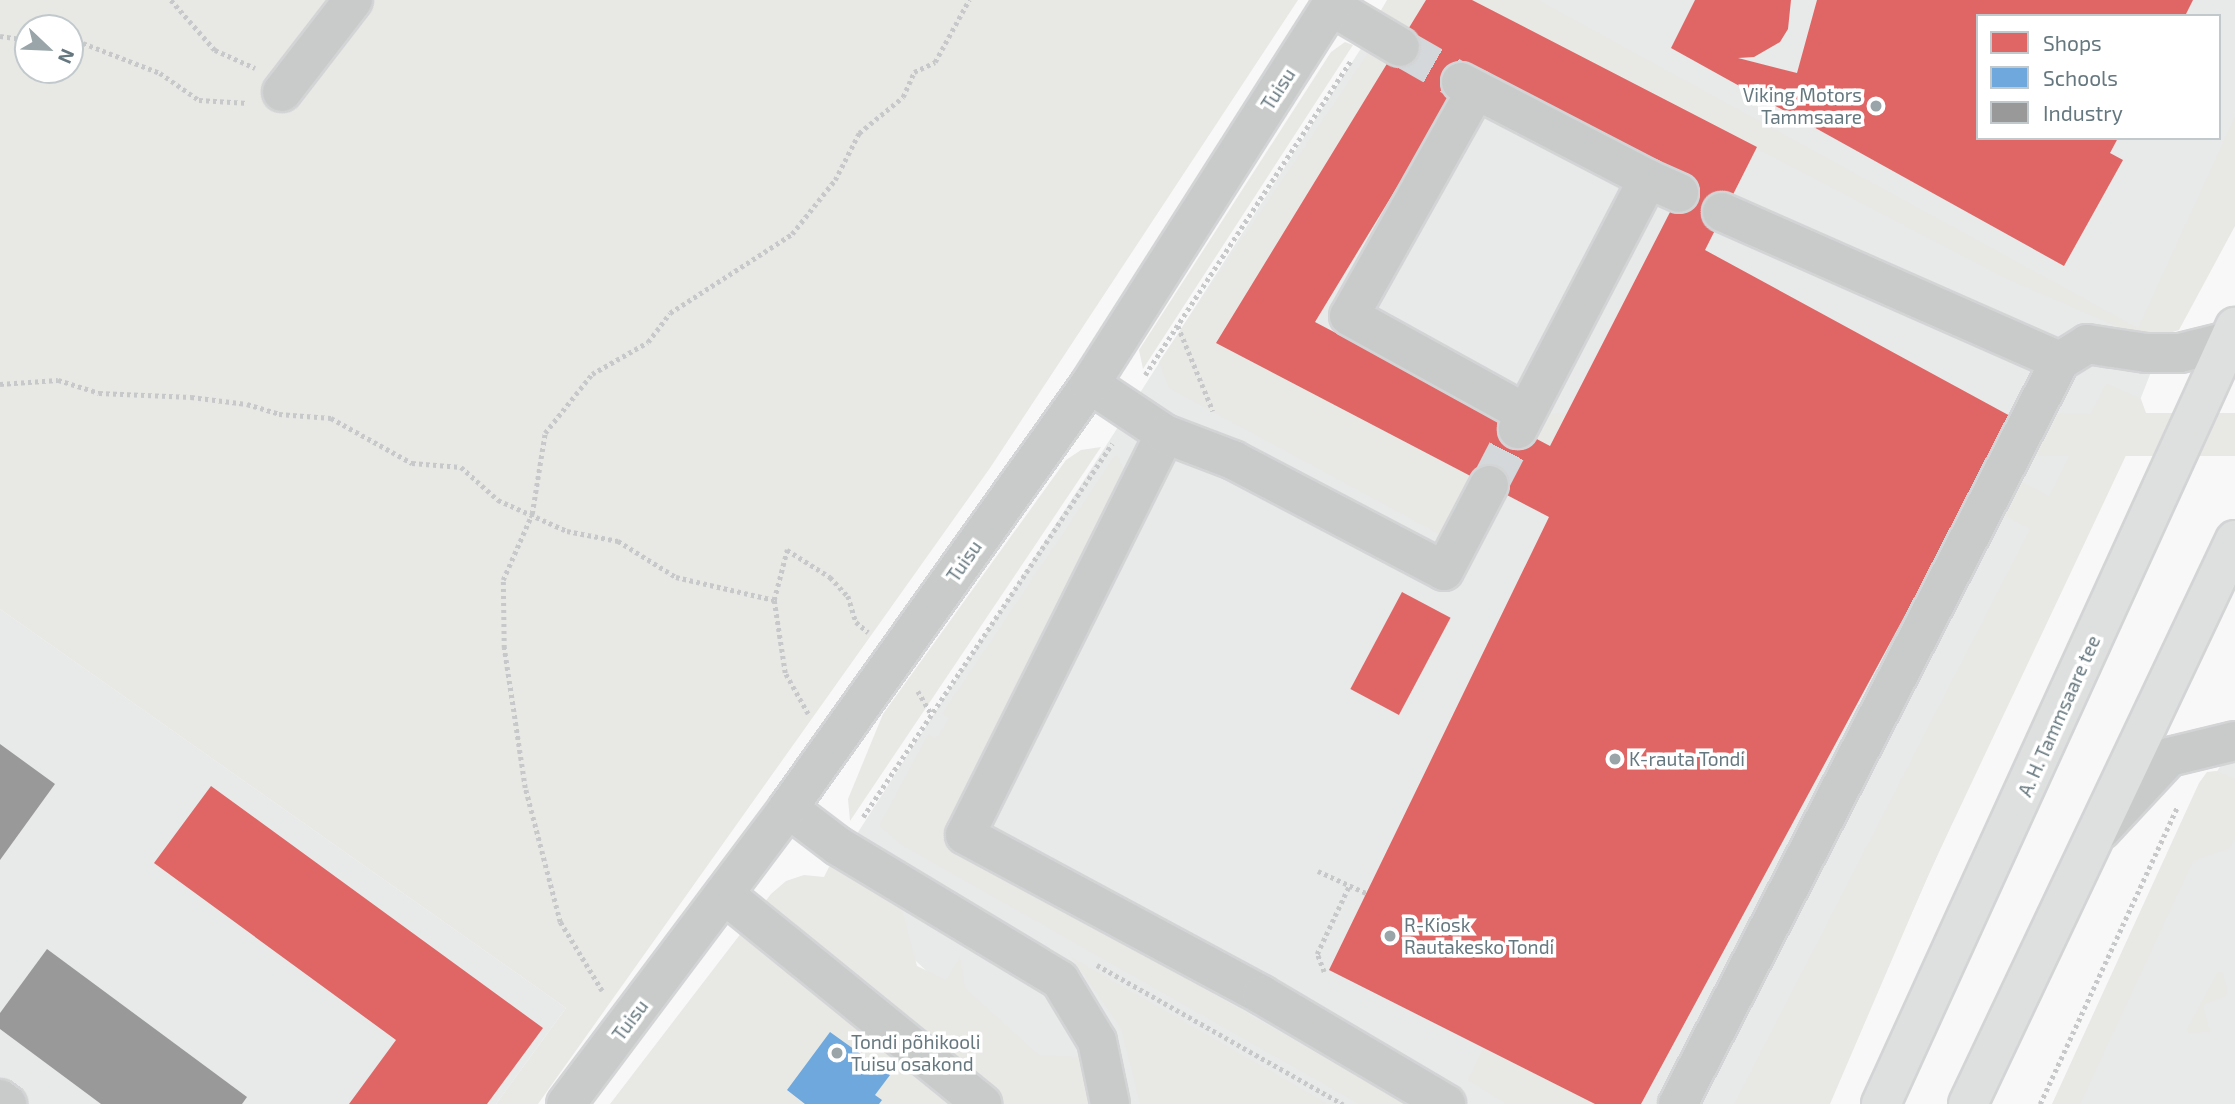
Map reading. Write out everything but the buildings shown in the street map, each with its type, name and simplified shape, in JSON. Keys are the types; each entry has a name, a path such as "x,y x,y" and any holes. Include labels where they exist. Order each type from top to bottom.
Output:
{"main road":[{"name":"A. H. Tammsaare tee","path":"1881,1104 2232,334"},
{"path":"1968,1104 2088,845 2235,540"}],"street":[{"path":"282,92 353,0"},
{"path":"1333,3 1400,47"},
{"name":"Tuisu","path":"566,1104 788,808 1090,384 1333,3"},
{"path":"1468,86 1664,186 1521,421 1349,316 1468,86"},
{"path":"1722,212 2060,361"},
{"path":"1678,1104 2060,361 2087,344 2146,354 2180,353 2232,334"},
{"path":"1090,384 1165,434 1233,460 1444,571 1489,485"},
{"path":"1165,434 965,835 1262,995 1446,1104"},
{"path":"2088,845 2169,757 2235,741"},
{"path":"788,808 838,846 1060,979 1097,1041 1110,1104"},
{"path":"724,894 982,1104"},
{"path":"0,1099 7,1104"}],"path":[{"path":"84,43 160,73 199,100 255,104 282,92 253,66 215,50 171,0"},
{"path":"634,1015 598,988 561,922 525,788 504,648 503,580 532,514 545,433 592,374 648,342 670,313 792,234 835,180 859,133 903,97 914,72 935,62 969,0"},
{"path":"1144,377 1359,49"},
{"path":"1177,325 1217,422"},
{"path":"0,384 58,380 99,393 191,397 247,404 279,414 331,418 412,463 461,467 498,500 567,531 618,541 676,576 774,600"},
{"path":"859,824 1109,449"},
{"path":"832,746 799,704 785,673 774,600 787,550 830,577 848,596 856,622 896,656 932,715"},
{"path":"2040,1104 2182,797"},
{"path":"1318,871 1366,893"},
{"path":"1324,972 1317,954 1349,886"}],"shaded area":[{"path":"0,0 1298,0 990,468 538,1104 496,1104 566,1008 0,609"},
{"path":"1387,0 1426,0 1408,34 1384,20 1380,12"},
{"path":"1392,0 2235,0 2235,158 2131,423 1826,1104 1050,1104 1050,1086 828,879"},
{"path":"1472,0 1538,0 2138,328 2235,116 2235,226 2179,330 2160,336 2135,334 2005,278"},
{"path":"1345,42 1353,45 1143,369 1139,350 1331,52"},
{"path":"1368,53 1390,64 1217,343 1473,476 1439,534 1169,388 1159,362"},
{"path":"2106,383 2141,399 2146,413 1930,871 1830,1104 1734,1104 2030,529 1999,512 2017,479 2049,496"},
{"path":"1473,413 2235,413 2235,456 1473,456"},
{"path":"1101,447 850,821 848,799 883,714 1066,460 1081,450"},
{"path":"1116,454 1123,467 1122,484 955,811 951,835 968,854 1406,1104 1359,1104 902,845 879,826 928,734 936,739 949,718 942,714"},
{"path":"0,609 566,1008 496,1104 0,1104"},
{"path":"2235,744 2235,1104 2063,1104 2206,788"},
{"path":"2216,771 2235,779 2235,837 2230,848 2193,861 2080,1104 2052,1104 2199,783 2207,772"},
{"path":"830,865 901,906 917,966 946,980 960,957 965,988 1039,1055 1080,1057 1092,1104 610,1104 771,894 786,881 804,875 824,877"},
{"path":"1071,957 1328,1104 1140,1104 1121,1028"},
{"path":"2218,971 2223,973 2227,990 2226,996 2203,1005 2210,1032 2189,1033 2187,1029"},
{"path":"1483,1048 1595,1104 1507,1104 1468,1080"}],"tunnel":[{"path":"1400,47 1461,82"},
{"path":"1489,485 1518,429"}],"place":[{"name":"Viking Motors Tammsaare","path":"1876,106"},
{"name":"K-rauta Tondi","path":"1615,759"},
{"name":"R-Kiosk Rautakesko Tondi","path":"1390,936"},
{"name":"Tondi põhikooli Tuisu osakond","path":"837,1053"}]}
